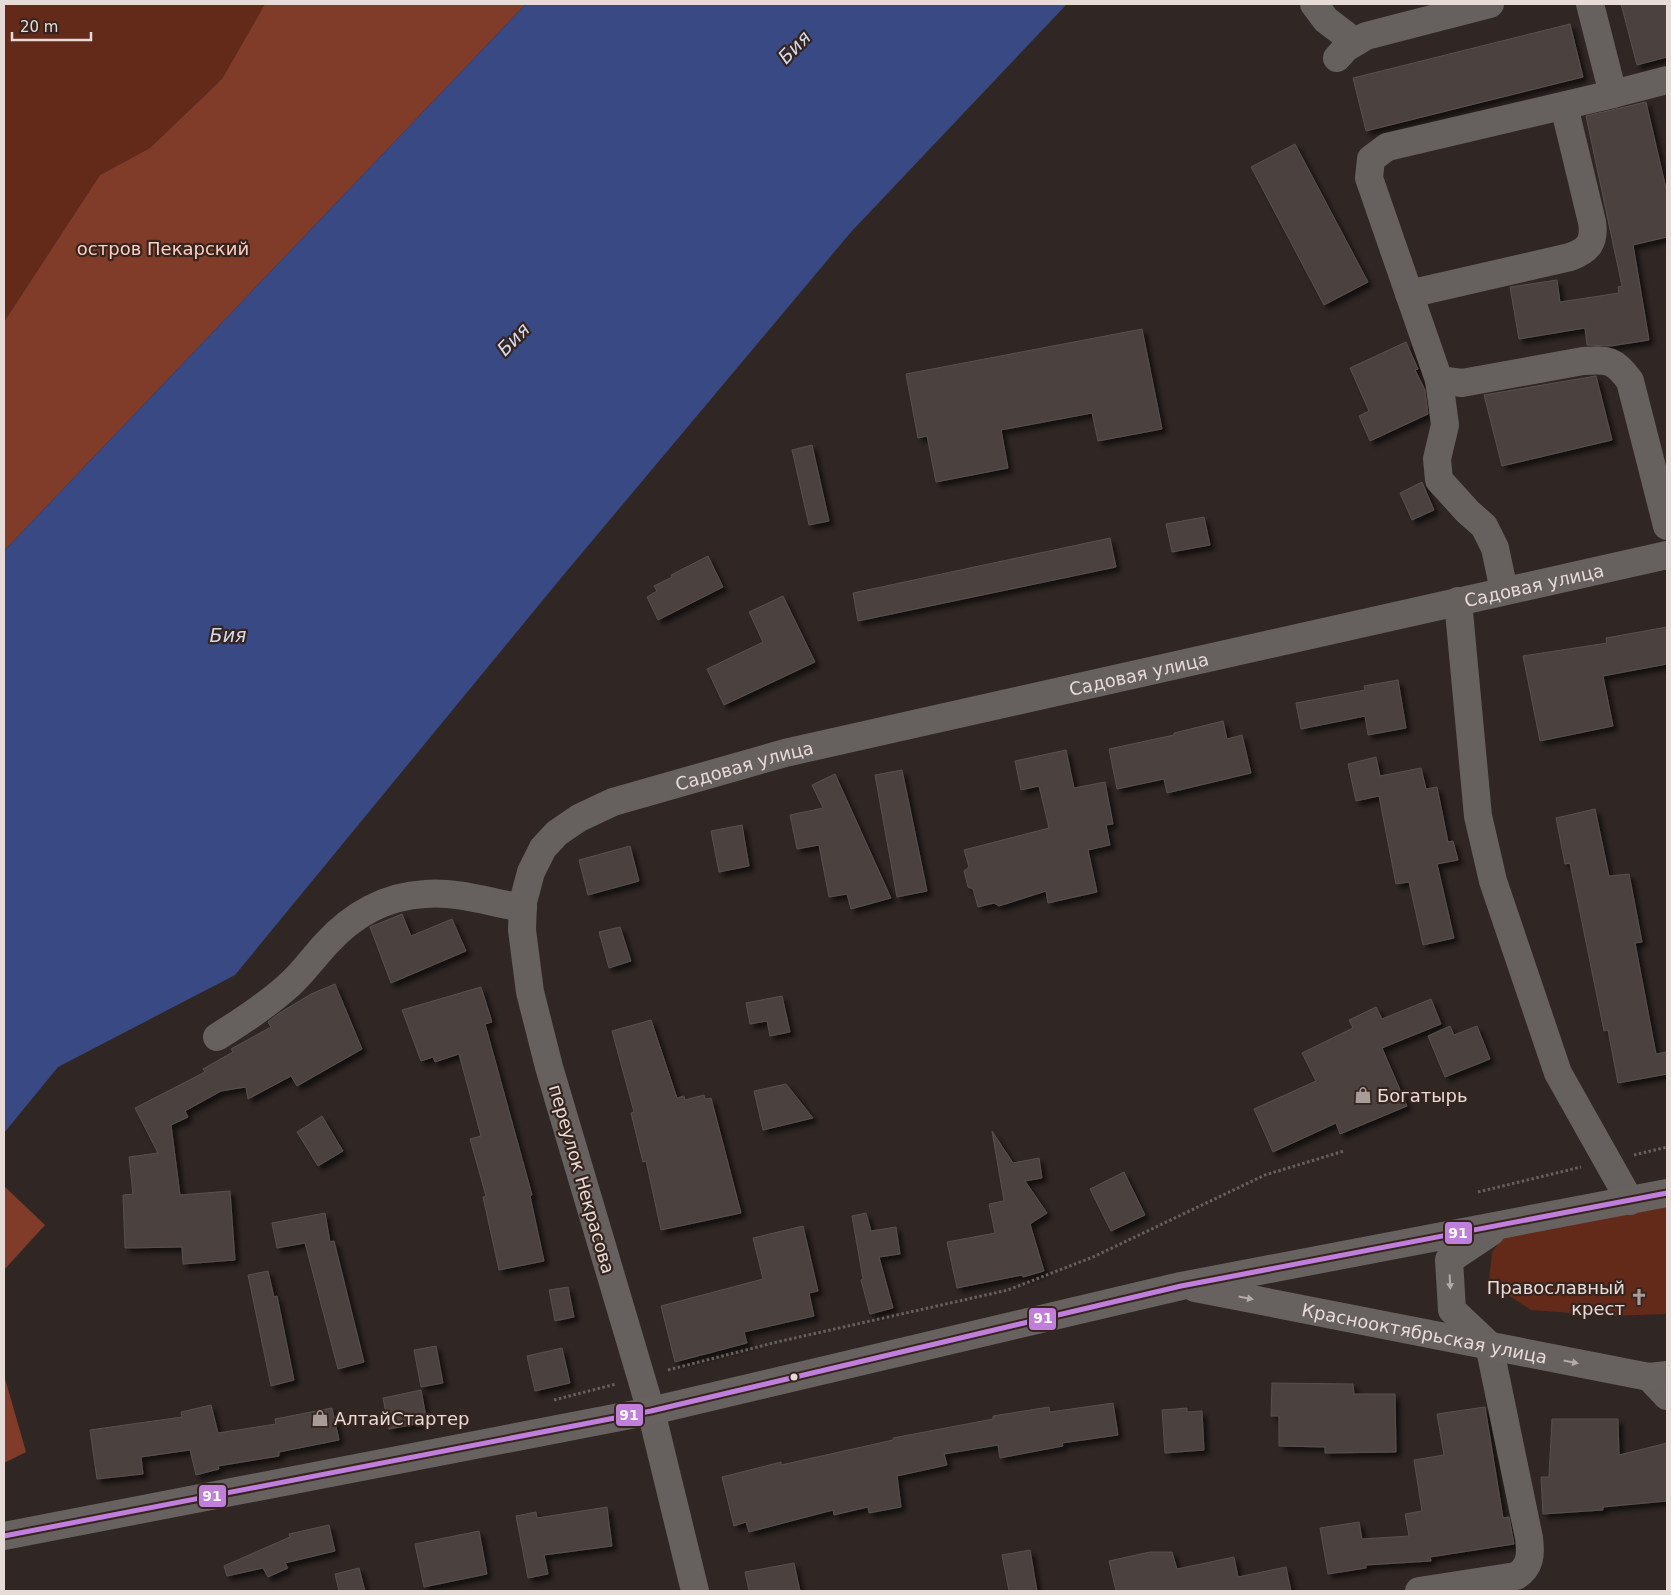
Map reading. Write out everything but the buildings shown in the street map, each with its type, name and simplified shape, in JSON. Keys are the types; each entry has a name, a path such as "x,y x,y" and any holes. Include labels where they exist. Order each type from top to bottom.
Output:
{"main road":[{"name":"Краснооктябрьская улица","path":"4,1536 651,1412 1181,1286 1667,1193"},
{"path":"1489,1346 1452,1310 1449,1260 1500,1225"},
{"name":"Краснооктябрьская улица","path":"1181,1286 1489,1346 1658,1376"}],"street":[{"path":"1314,4 1346,50 1366,36 1490,4"},
{"path":"1590,4 1613,94"},
{"path":"1504,591 1495,548 1484,526 1456,500 1439,480 1437,459 1445,425 1439,380 1369,178 1371,159 1387,147 1667,80"},
{"path":"1410,294 1570,257 1583,252 1590,245 1594,235 1592,222 1564,106"},
{"path":"1439,380 1462,383 1583,360 1601,359 1616,364 1630,381 1667,526"},
{"name":"Садовая улица","path":"613,802 785,753 1667,555"},
{"path":"1458,601 1478,816 1493,881 1558,1073 1630,1201"},
{"name":"переулок Некрасова","path":"613,802 579,818 557,833 542,848 531,872 523,908 522,930 530,992 549,1066 651,1412 695,1591"},
{"path":"216,1037 262,1008 288,986 340,929 379,904 401,897 426,893 446,894 523,908"},
{"path":"1419,1591 1516,1576 1525,1571 1529,1562 1529,1538 1489,1346"},
{"path":"1658,1376 1667,1396"}],"path":[{"path":"1478,1192 1667,1147"},
{"path":"549,1401 777,1342 1008,1290 1093,1257 1265,1175 1344,1151"}],"shaded area":[{"path":"4,4 265,4 222,79 150,148 100,175 4,322"},
{"path":"1667,1199 1667,1314 1609,1316 1531,1310 1489,1282 1492,1252 1509,1230"}],"green space":[{"name":"остров Пекарский","path":"265,4 526,4 4,551 4,322 100,175 150,148 222,79"},
{"path":"4,1186 45,1225 4,1270"},
{"path":"4,1375 26,1452 4,1463"}],"water":[{"name":"Бия","path":"526,4 1067,4 851,232 561,578 235,975 58,1067 4,1133 4,551"}],"transit line":[{"name":"91","path":"4,1536 651,1411 1181,1286 1667,1193"}],"place":[{"name":"Богатырь","path":"1363,1095"},
{"name":"Православный крест","path":"1639,1297"},
{"name":"АлтайСтартер","path":"320,1418"}]}
